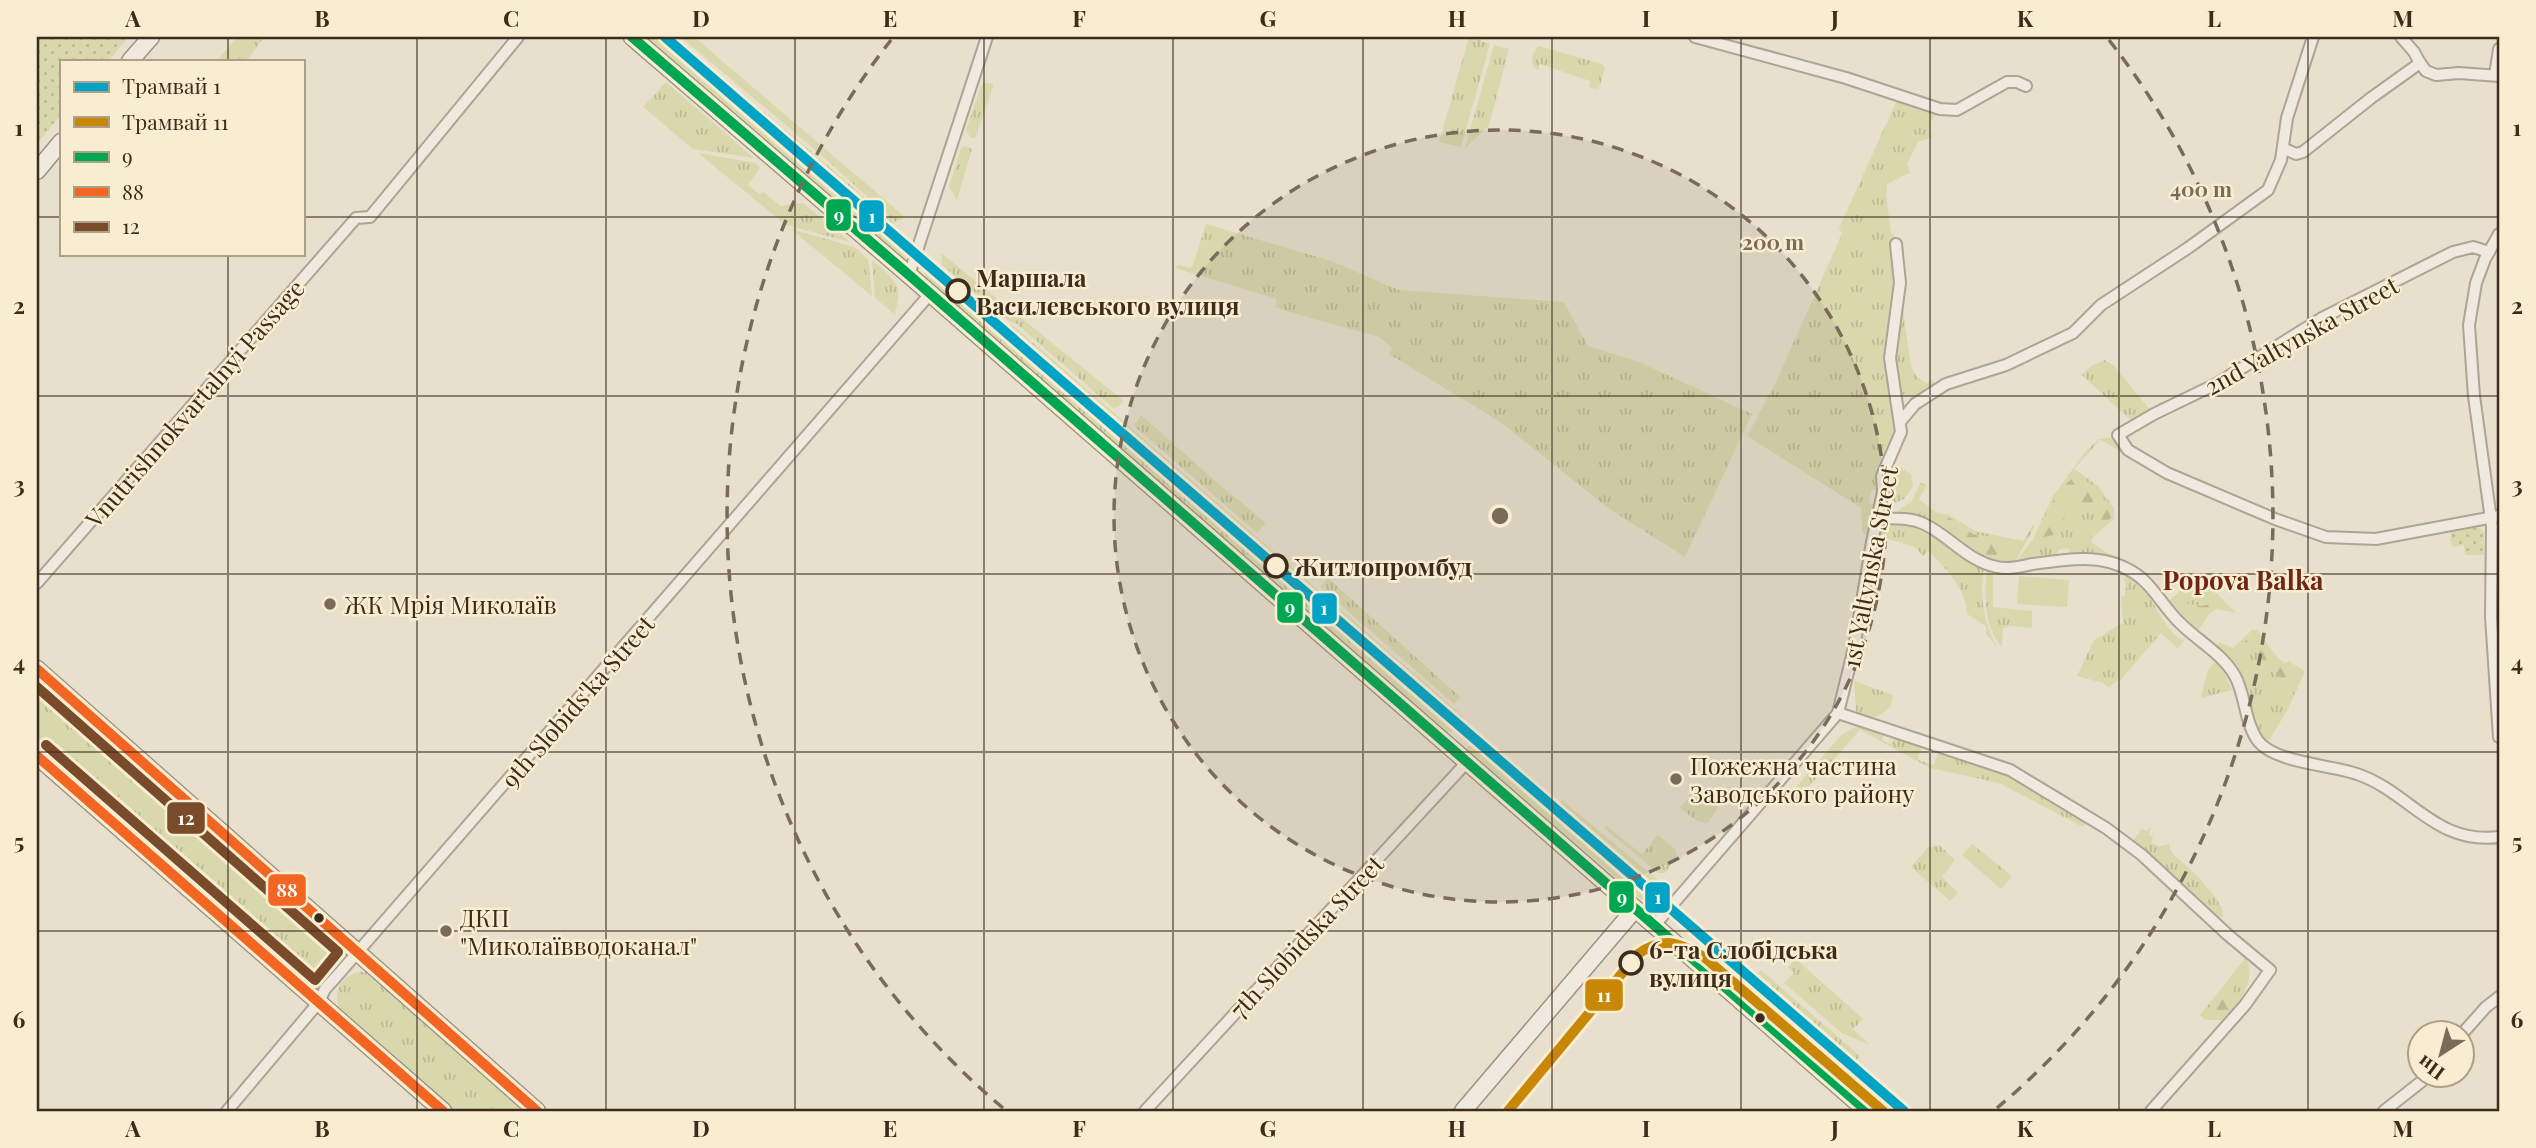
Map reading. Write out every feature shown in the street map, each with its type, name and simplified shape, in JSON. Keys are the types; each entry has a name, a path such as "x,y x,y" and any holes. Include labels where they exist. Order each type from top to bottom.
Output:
{"street":[{"path":"131,60 151,37"},
{"name":"Vnutrishnokvartalnyi Passage","path":"37,583 356,218 370,216 518,37"},
{"path":"632,37 909,275 1867,1111"},
{"path":"909,275 987,37"},
{"path":"1695,37 1846,78 1940,109 1957,110 2007,82 2026,86"},
{"path":"1900,422 1915,404 1946,384 2006,365 2075,332 2101,305 2265,193 2271,187 2277,171 2287,118 2313,37"},
{"path":"2401,37 2426,71 2436,75 2497,75 2499,49"},
{"path":"2283,148 2296,154 2303,152 2371,97 2420,64"},
{"path":"37,171 60,143"},
{"path":"2499,234 2488,251 2474,289 2469,325 2474,396 2495,516 2491,610 2497,653 2499,737"},
{"name":"1st Yaltynska Street","path":"1839,713 1883,492 1882,476 1901,432 1890,358 1899,283 1896,244"},
{"name":"2nd Yaltynska Street","path":"2488,251 2473,247 2452,252 2322,318 2218,383 2118,435 2128,450 2167,473 2275,519 2326,537 2376,539 2495,516"},
{"name":"9th Slobids'ka Street","path":"227,1111 319,1002 325,989 930,295"},
{"path":"1877,517 1922,523 1965,553 1997,567 2102,559 2131,570 2184,628 2214,651 2231,671 2251,729 2262,745 2300,761 2360,774 2398,796 2438,826 2469,835 2499,837"},
{"path":"37,669 537,1111"},
{"path":"1654,926 1839,713 2015,773 2106,828 2142,855 2270,970 2245,1005 2151,1111"},
{"path":"37,756 443,1111"},
{"name":"7th Slobidska Street","path":"1145,1111 1467,762"},
{"path":"1463,1111 1634,909"},
{"path":"2476,1018 2499,997"},
{"path":"2384,1111 2413,1088"}],"green space":[{"path":"37,37 129,37 109,60 60,60 60,116 37,144"},
{"path":"237,37 264,37 247,60 218,60"},
{"path":"646,37 675,37 682,42 889,218 911,243 905,259"},
{"path":"681,37 694,37 904,216 902,220 895,222 818,152"},
{"path":"1469,37 1482,37 1481,41 1490,44 1461,147 1439,142"},
{"path":"1494,45 1509,49 1489,126 1465,148"},
{"path":"1539,46 1602,64 1605,68 1600,86 1596,89 1589,87 1590,81 1540,64 1538,70 1534,68 1533,56"},
{"path":"666,82 754,158 693,149 643,107"},
{"path":"984,83 994,84 975,139 970,137 966,130"},
{"path":"1898,98 1944,113 1936,115 1929,123 1932,137 1918,142 1907,164 1910,173 1887,184 1891,233 1901,243 1904,274 1893,308 1899,432 1878,490 1872,489 1869,503 1876,505 1868,536 1862,532 1861,508 1747,436 1775,384 1842,234 1839,228"},
{"path":"964,146 972,149 957,200 949,187 961,148"},
{"path":"698,153 756,163 760,168 748,185 760,195 763,192 781,206 803,203 850,242 786,225"},
{"path":"1206,224 1331,261 1399,290 1564,302 1588,346 1637,361 1752,414 1685,557 1608,508 1500,422 1389,354 1392,348 1379,337 1289,312 1275,307 1277,299 1175,268 1178,265 1190,268 1193,265"},
{"path":"791,229 854,247 868,259 872,296"},
{"path":"941,253 1124,401 1113,408 1017,324 1009,321 942,265"},
{"path":"926,258 1007,324 1016,328 1464,717 1452,732 1446,732 926,278"},
{"path":"872,260 891,277 898,289 894,314 875,298"},
{"path":"1902,304 1911,366 1919,379 1927,383 1933,380 1936,386 1919,396 1896,394 1892,353"},
{"path":"2105,360 2114,366 2152,412 2134,421 2082,375 2091,366"},
{"path":"1141,415 1266,523 1257,533 1134,426"},
{"path":"2116,437 2156,471 2100,440 2074,469 2098,486 2114,508 2114,519 2094,536 2091,542 2126,563 2111,556 2070,553 2068,548 2058,550 2057,554 2016,561 2033,539 2053,496 2086,451 2099,439"},
{"path":"1899,467 1911,474 1913,486 1904,499 1889,506"},
{"path":"2075,476 2088,482 2099,492 2111,518 2100,527 2095,513 2088,505 2072,504 2058,531 2038,539 2042,522 2051,504"},
{"path":"1921,482 1927,486 1919,499 1937,513 1949,515 1975,531 2023,541 2033,525 2035,526 2015,562 1986,557 1921,517 1894,513 1912,501"},
{"path":"1918,501 1973,534 2020,542 2023,545 2010,560 1981,552 1969,545 1960,533 1951,532 1937,517 1925,514 1917,506"},
{"path":"1896,524 1919,530 1984,568 1983,609 1998,648 1986,634 1986,626 1967,614 1959,587 1929,551 1923,556 1915,547 1885,538 1882,546 1885,528"},
{"path":"2479,527 2484,532 2484,555 2465,555 2464,545 2452,547 2450,531"},
{"path":"1987,569 1993,571 1993,607 2032,611 2032,628 2003,628 2002,648 1992,630 1987,611"},
{"path":"2126,574 2144,589 2168,627 2184,641 2177,648 2161,633 2120,681 2109,687 2077,676 2094,640 2123,623 2121,597 2125,596"},
{"path":"2198,574 2236,613 2216,609 2198,630 2177,613 2170,600"},
{"path":"2019,576 2069,580 2067,607 2017,604"},
{"path":"1328,578 1460,697 1454,704 1320,587"},
{"path":"2198,582 2230,610 2214,609 2199,627 2177,606 2187,613 2189,611 2186,603 2201,606 2212,604 2213,600 2197,586"},
{"path":"2252,630 2257,630 2285,663 2288,661 2305,671 2288,709 2268,742 2259,734 2216,647 2219,642 2233,648"},
{"path":"2257,631 2274,658 2301,671 2291,695 2277,674 2263,665 2258,652 2242,645"},
{"path":"2216,662 2232,690 2201,698 2207,673"},
{"path":"37,680 345,951 314,987 37,746"},
{"path":"1854,681 1893,695 1888,708 1869,720 1856,711"},
{"path":"1857,726 1884,733 1882,740 1890,744 1896,737 1922,745 1918,760 1934,765 1939,750 2008,772 2088,820 2083,827 1999,783 1930,768 1860,730 1797,800 1790,794 1841,735"},
{"path":"1476,734 1558,805 1562,800 1669,889 1653,905 1642,900 1472,755 1467,749"},
{"path":"1696,788 1713,802 1716,799 1717,809 1707,823 1697,821 1680,808"},
{"path":"1606,826 1642,854 1658,835 1676,850 1677,857 1665,873 1658,873 1604,828"},
{"path":"2149,827 2149,835 2153,837 2151,843 2160,846 2169,844 2172,853 2218,901 2223,917 2196,902 2111,828 2132,841 2142,829 2147,831"},
{"path":"1972,844 2012,876 2001,889 1962,855"},
{"path":"1939,845 1955,860 1942,877 1958,893 1950,901 1911,867 1928,847"},
{"path":"1719,951 1753,979 1761,970 1860,1056 1845,1074 1712,959"},
{"path":"2246,957 2249,975 2241,999 2223,1020 2205,1020 2200,1015"},
{"path":"1796,959 1863,1019 1853,1029 1869,1044 1843,1034 1784,983 1794,973 1788,967"},
{"path":"2245,963 2247,971 2235,985 2233,1005 2228,1012 2222,1017 2208,1011 2210,1006"},
{"path":"358,972 366,972 375,977 528,1111 454,1111 340,1010 337,998 339,987 346,978"},
{"path":"1869,1072 1909,1111 1883,1111 1862,1093 1862,1083"}],"tram line":[{"name":"1","path":"665,37 1904,1111"},
{"name":"11","path":"1508,1111 1638,954 1663,943 1678,945 1704,957 1883,1111"}],"transit line":[{"name":"9","path":"632,37 909,275 1867,1111"},
{"name":"88","path":"37,669 537,1111"},
{"name":"12","path":"37,687 338,952 315,980 46,745"},
{"name":"88","path":"37,756 443,1111"}],"place":[{"name":"Маршала Василевського вулиця","path":"958,291"},
{"name":"Житлопромбуд","path":"1276,566"},
{"name":"ЖК Мрія Миколаїв","path":"330,604"},
{"name":"Пожежна частина Заводського району","path":"1676,779"},
{"name":"ДКП \"Миколаївводоканал\"","path":"446,931"},
{"name":"6-та Слобідська вулиця","path":"1631,963"}],"district":[{"name":"Popova Balka","path":"2243,579"}]}
